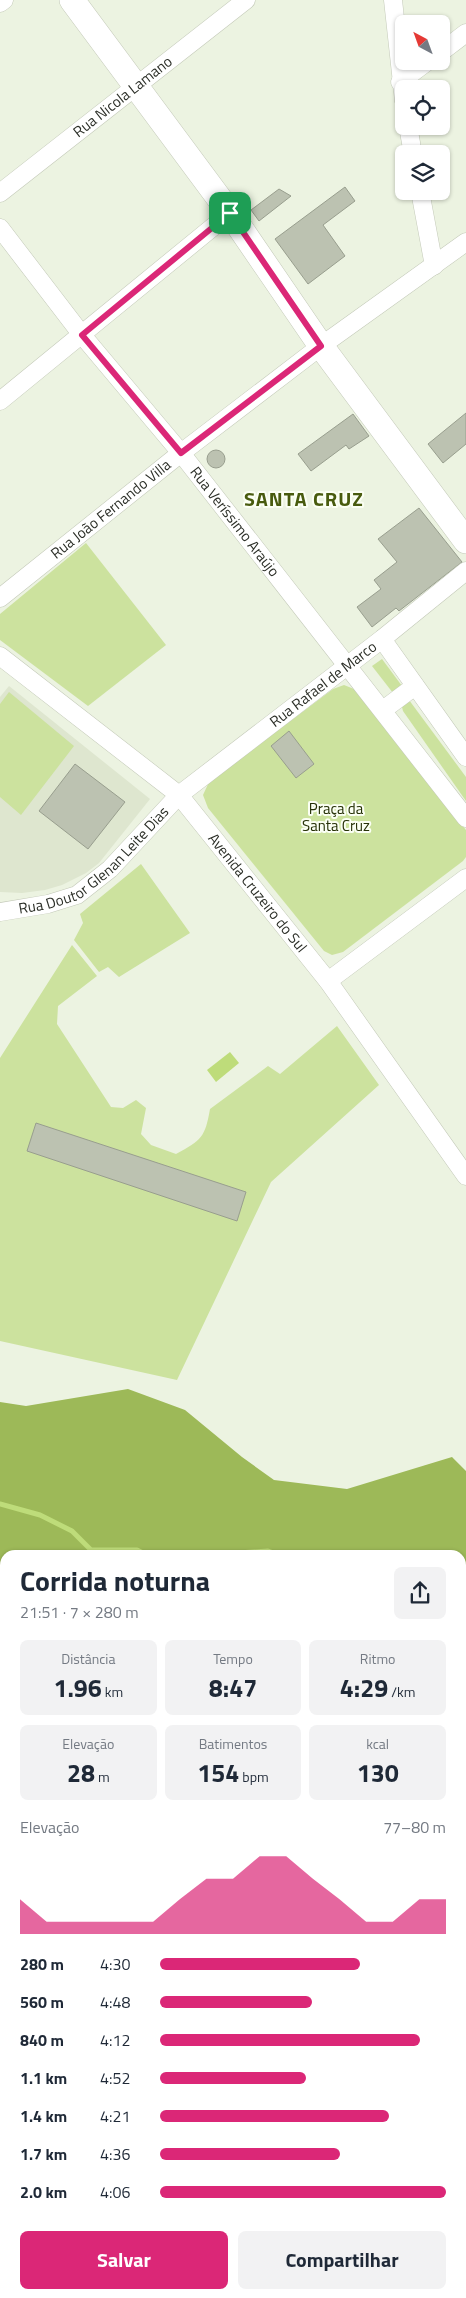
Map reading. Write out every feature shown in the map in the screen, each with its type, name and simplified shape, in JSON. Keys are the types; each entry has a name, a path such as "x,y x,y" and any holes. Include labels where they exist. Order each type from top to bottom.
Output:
{"main road":[{"path":"72,0 230,213 321,346 466,541"}],"street":[{"path":"0,3 4,0"},
{"name":"Rua Nicola Lamano","path":"0,193 246,0"},
{"path":"393,0 400,80"},
{"path":"450,46 466,34"},
{"path":"403,80 416,70"},
{"path":"422,200 434,266"},
{"path":"0,401 230,213"},
{"name":"Rua Veríssimo Araújo","path":"0,228 82,335 181,453 466,818"},
{"name":"Rua João Fernando Villa","path":"0,598 181,453 321,346 466,242"},
{"name":"Rua Rafael de Marco","path":"179,795 382,639 466,571"},
{"path":"382,639 466,757"},
{"name":"Avenida Cruzeiro do Sul","path":"0,656 179,795 328,981 466,1176"},
{"path":"383,710 415,686"},
{"name":"Rua Doutor Glenan Leite Dias","path":"0,912 48,904 77,895 110,869 179,795"},
{"path":"328,981 466,878"}],"shaded area":[{"path":"9,686 150,799 99,863 86,873 62,885 45,890 22,893 0,892 0,697"},
{"path":"230,1052 239,1063 216,1082 207,1070"},
{"path":"128,1389 185,1410 242,1457 274,1480 347,1489 452,1457 466,1471 466,1550 0,1550 0,1402 26,1406"}],"green space":[{"path":"86,543 166,645 88,706 0,640 0,614"},
{"path":"382,659 402,686 393,693 372,666"},
{"name":"Praça da Santa Cruz","path":"344,685 354,689 466,830 466,857 343,952 332,955 324,951 208,808 203,795 209,782 333,689"},
{"path":"9,692 74,746 21,815 0,797 0,704"},
{"path":"409,700 466,777 466,801 403,711 402,707"},
{"path":"141,864 190,933 119,977 108,967 99,972 74,940 83,923 80,914"},
{"path":"72,945 97,976 58,1006 57,1024 111,1107 123,1108 136,1100 146,1108 141,1134 151,1145 176,1154 192,1145 204,1132 210,1109 268,1066 280,1074 337,1026 379,1085 271,1182 177,1380 0,1341 0,1058"}],"building":[{"path":"345,187 355,201 323,225 345,256 308,284 275,239"},
{"path":"279,189 291,196 259,221 251,210"},
{"path":"466,413 466,444 443,463 428,444"},
{"path":"353,414 369,436 349,449 346,445 311,471 298,454"},
{"path":"216,450 222,453 225,459 222,465 216,468 210,465 207,459 210,453"},
{"path":"419,508 462,562 399,611 396,608 372,627 357,607 381,589 374,580 397,562 378,539"},
{"path":"289,731 314,764 296,778 271,746"},
{"path":"75,764 125,802 88,849 39,811"},
{"path":"36,1123 246,1192 237,1221 27,1151"}],"waterway":[{"path":"0,1504 40,1515 72,1531 91,1550"},
{"path":"91,1550 137,1550"}],"district":[{"name":"SANTA CRUZ","path":"304,499"}],"route":[{"path":"230,213 321,346 181,453 82,335 230,213"}]}
